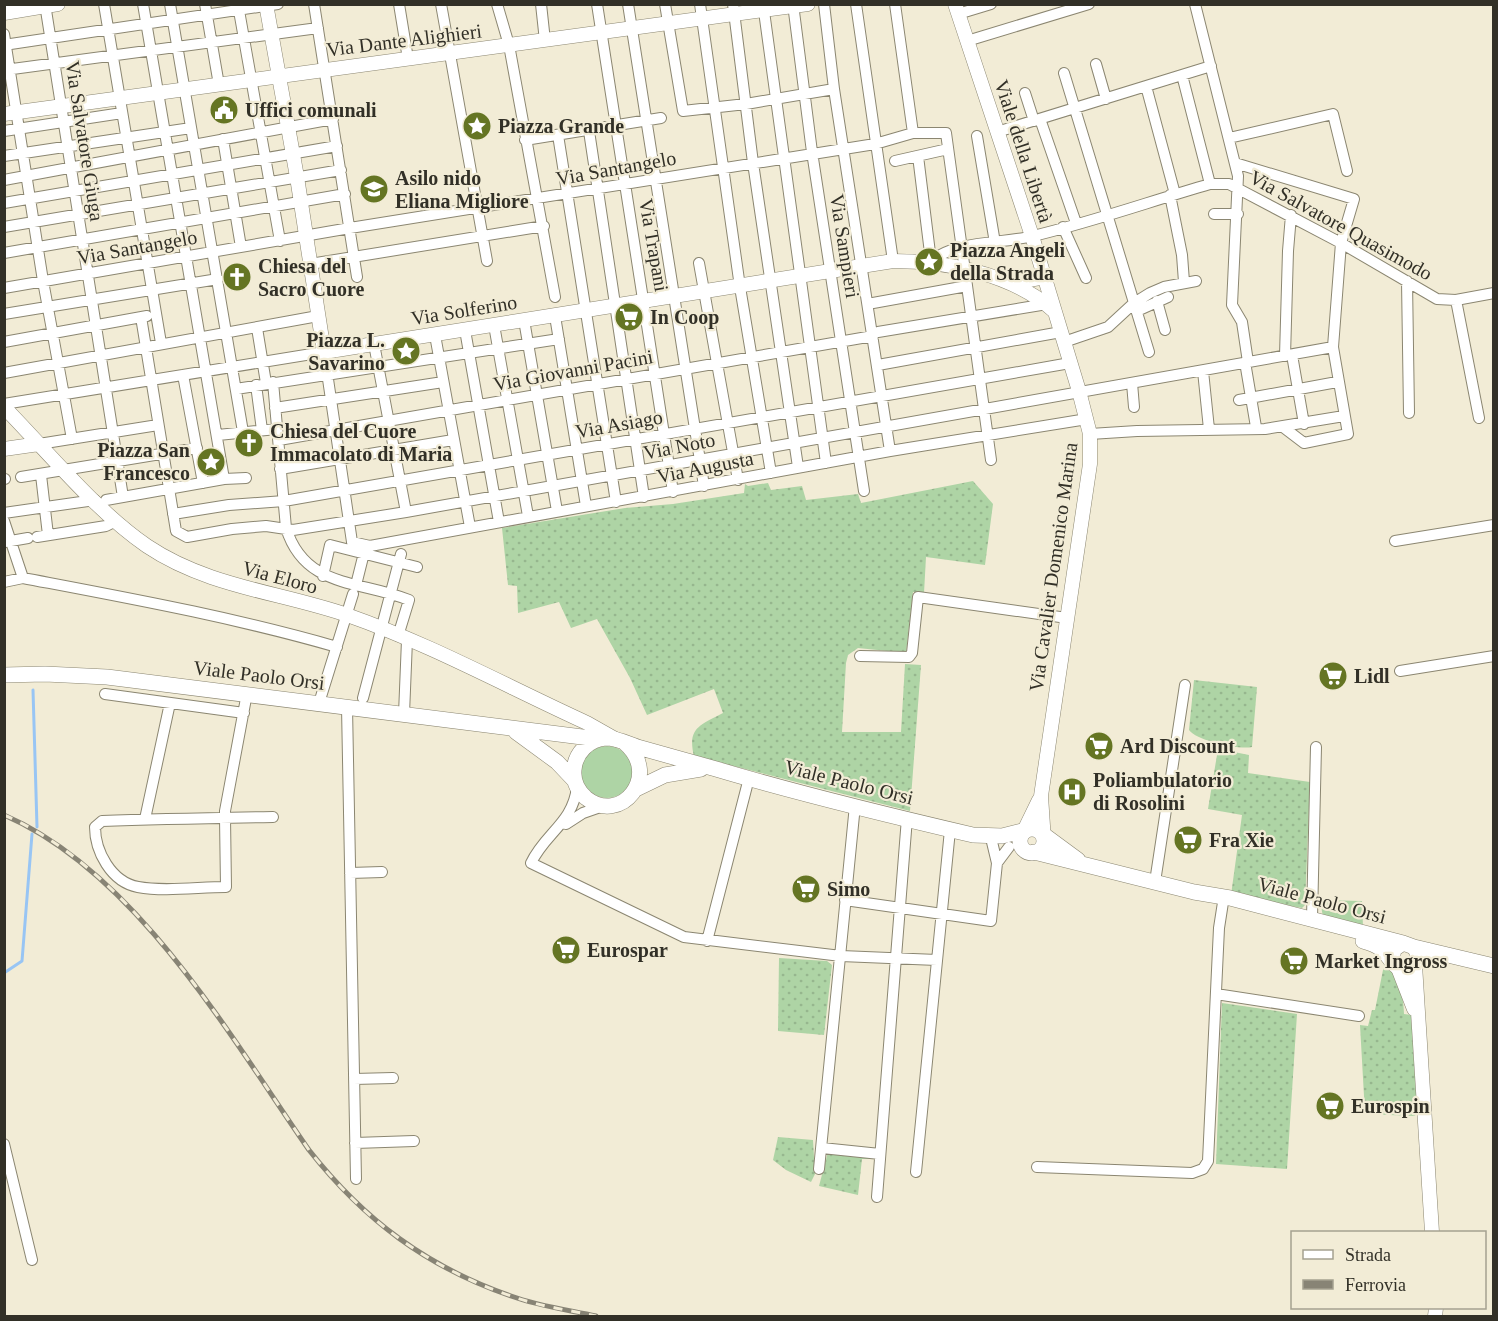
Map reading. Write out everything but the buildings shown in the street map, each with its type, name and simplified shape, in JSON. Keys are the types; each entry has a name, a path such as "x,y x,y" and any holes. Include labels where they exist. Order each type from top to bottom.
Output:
{"main road":[{"name":"Viale Paolo Orsi","path":"4,675 45,674 106,677 320,703 355,703 404,714 590,736"},
{"path":"508,728 532,741 589,800 605,806 623,802 636,789 674,772 716,769"},
{"path":"576,784 575,762 590,736 621,742 633,750 641,769 636,789"},
{"name":"Viale Paolo Orsi","path":"621,742 749,778 973,834"},
{"path":"973,834 1036,838 1092,866"},
{"path":"973,834 1009,847 1036,838 1092,866"},
{"name":"Viale Paolo Orsi","path":"1092,866 1224,900 1312,918 1458,957"},
{"name":"Viale Paolo Orsi","path":"1224,900 1263,916 1381,947 1395,963"},
{"path":"1416,964 1418,954 1409,945 1394,949 1395,963 1407,970 1433,957 1458,957 1494,966"}],"street":[{"path":"104,4 161,343"},
{"path":"143,4 224,479"},
{"path":"170,4 243,432"},
{"path":"314,4 345,194 352,257 357,277"},
{"path":"399,4 408,59"},
{"path":"441,4 487,261"},
{"path":"541,4 545,41"},
{"name":"Via Trapani","path":"597,4 673,492"},
{"path":"628,4 704,486"},
{"path":"665,4 683,111 746,104 834,89"},
{"name":"Via Dante Alighieri","path":"11,113 61,107 121,106 158,94 251,80 668,24 701,11 808,4"},
{"path":"824,4 834,89 861,266 875,334 890,451"},
{"path":"856,4 893,261"},
{"path":"895,4 913,133"},
{"path":"956,9 991,4"},
{"path":"967,41 1089,4"},
{"path":"1195,4 1239,187 1232,305 1242,322 1247,362 1245,400 1257,427"},
{"path":"4,13 49,5"},
{"name":"Via Salvatore Giuga","path":"49,5 50,39 123,497"},
{"path":"72,439 43,281 20,129 11,113 5,41 50,39 173,20 206,9 270,5 278,76 301,202 348,520"},
{"path":"501,5 525,140 544,226 555,297"},
{"name":"Via Sampieri","path":"793,5 812,153 864,491"},
{"path":"239,7 280,241"},
{"path":"763,7 782,158 802,276 820,406 826,463"},
{"path":"206,9 219,85"},
{"name":"Viale della Libertà","path":"956,9 1032,236 1045,277 1051,308"},
{"path":"733,10 798,467"},
{"path":"701,11 740,287 771,473"},
{"path":"7,69 318,28"},
{"path":"1096,63 1106,99"},
{"path":"997,132 1211,66"},
{"path":"1064,73 1149,352"},
{"path":"1182,75 1210,184"},
{"path":"1146,87 1172,195 1184,282"},
{"path":"1025,93 1076,223"},
{"path":"4,131 63,122 121,106"},
{"path":"1229,138 1333,114 1347,171"},
{"path":"525,140 661,118"},
{"path":"4,180 333,119"},
{"path":"4,156 191,128"},
{"path":"589,131 644,497"},
{"name":"Via Santangelo","path":"4,288 350,228 567,195 843,147 875,144 913,133 946,133 948,149"},
{"path":"558,135 616,502"},
{"path":"977,136 994,243"},
{"path":"223,139 241,247"},
{"path":"4,203 337,146"},
{"path":"894,161 948,149 964,248 965,271 991,460"},
{"path":"918,156 931,261"},
{"path":"1235,163 1354,199 1341,243 1333,347 1337,382 1348,434 1304,443 1283,427"},
{"path":"4,227 341,170"},
{"name":"Via Salvatore Quasimodo","path":"1032,236 1210,184 1230,184 1291,215 1437,299 1455,300 1494,293"},
{"path":"4,253 345,194"},
{"path":"1214,214 1238,214"},
{"path":"1291,215 1288,355 1304,424"},
{"path":"310,264 544,226"},
{"path":"1063,227 1086,278"},
{"name":"Via Solferino","path":"931,261 938,255 964,248 1032,236"},
{"name":"Via Solferino","path":"4,406 207,370 705,293 893,261 931,261 1012,283 1051,308"},
{"path":"699,263 738,480"},
{"path":"1012,283 1045,277"},
{"path":"4,314 218,279"},
{"path":"878,365 976,348 1063,337 1108,327 1150,293 1184,282 1196,281"},
{"path":"1407,281 1409,413"},
{"path":"873,303 967,286"},
{"path":"1135,307 1168,297"},
{"path":"1455,300 1479,418"},
{"path":"1157,301 1165,330"},
{"name":"Via Giovanni Pacini","path":"218,435 262,430 278,435 335,430 972,317 1051,308"},
{"name":"Via Cavalier Domenico Marina","path":"1041,796 1090,464 1090,434 1087,419 1063,337 1051,308"},
{"path":"4,342 156,314"},
{"path":"4,373 318,316"},
{"path":"555,316 586,506"},
{"path":"141,317 173,514"},
{"path":"524,320 551,487 557,511"},
{"path":"494,325 516,461 528,516"},
{"path":"257,328 265,384 262,430"},
{"path":"465,330 499,522"},
{"path":"435,335 470,527"},
{"path":"236,389 559,339"},
{"path":"374,344 406,512"},
{"name":"Via Noto","path":"173,514 176,531 187,537 232,529 285,528 293,530 669,467 824,437 1333,347"},
{"name":"Via Asiago","path":"173,514 229,505 284,501 1070,363"},
{"path":"1203,371 1209,429"},
{"path":"183,375 203,483"},
{"path":"275,408 443,382"},
{"path":"1245,400 1337,382"},
{"path":"1132,383 1134,406"},
{"path":"265,384 275,408 285,528 297,551 323,576 355,590 390,592 409,600 402,638 404,714"},
{"name":"Via Eloro","path":"4,406 66,471 100,500 116,521 149,547 204,576 347,615 380,628 590,736"},
{"path":"1090,434 1136,427 1209,429 1283,427 1344,416"},
{"name":"Via Augusta","path":"348,520 352,542 370,546 528,516 673,492 798,467 1087,419"},
{"path":"4,449 158,425"},
{"path":"280,469 453,440"},
{"path":"21,477 196,448"},
{"path":"38,537 44,507 41,475"},
{"path":"4,513 169,490 224,479 246,478"},
{"path":"4,521 8,542 23,578"},
{"path":"8,542 106,526 116,521"},
{"path":"1395,541 1494,525"},
{"path":"323,576 330,545 400,558 417,567"},
{"path":"320,703 364,553"},
{"path":"356,1179 350,873 355,703 400,558"},
{"path":"5,579 23,578 250,623 337,647"},
{"path":"860,656 909,657 912,653 918,597 1067,618"},
{"path":"1400,671 1494,656"},
{"path":"1155,882 1185,685"},
{"path":"247,693 225,818 226,887 136,887 122,879 100,857 95,841 95,827 102,820 145,819 225,818 273,817"},
{"path":"105,694 244,714"},
{"path":"145,819 170,703"},
{"path":"1316,747 1312,918 1317,924 1347,933 1365,942"},
{"path":"707,940 749,778"},
{"path":"556,831 571,812 576,784"},
{"path":"1036,838 1041,796"},
{"path":"1036,838 1041,796"},
{"path":"819,1169 855,805"},
{"path":"605,806 583,813 556,831 538,847 531,863 684,937 841,956 937,960"},
{"path":"877,1197 907,818"},
{"path":"916,1172 950,830"},
{"path":"845,900 991,921 997,863 992,842"},
{"path":"997,863 1009,847"},
{"path":"350,873 382,872"},
{"path":"1037,1167 1192,1173 1203,1169 1208,1161 1219,928 1224,900"},
{"path":"1263,916 1279,916 1302,922 1312,918"},
{"path":"1395,963 1417,1016"},
{"path":"1416,964 1417,1016 1432,1231"},
{"path":"1216,994 1359,1016"},
{"path":"354,1079 393,1078"},
{"path":"355,1143 414,1141"},
{"path":"4,1144 32,1260"},
{"path":"822,1148 880,1154"}],"green space":[{"path":"973,481 993,504 985,565 926,557 924,593 913,592 906,653 858,648 848,655 846,663 842,732 901,732 905,664 921,665 910,811 694,756 692,739 697,728 723,713 714,689 647,715 630,678 597,619 571,628 559,602 518,613 517,586 508,585 502,528 625,508 673,504 744,493 745,484 748,486 768,483 771,490 802,486 806,500 858,494 861,503"},
{"path":"1194,680 1257,687 1252,747 1219,744 1200,738 1189,730"},
{"path":"1189,743 1249,755 1248,773 1310,782 1305,905 1302,908 1231,895 1242,815 1208,809 1217,755 1183,749"},
{"path":"602,746 612,746 626,753 633,772 626,791 612,798 602,798 592,794 585,787 581,777 581,767 585,757 592,750"},
{"path":"1320,900 1362,901 1363,927 1323,917"},
{"path":"1379,950 1389,964 1397,980 1404,1014 1412,1015 1419,1113 1414,1116 1365,1114 1360,1025 1368,1026 1372,1010 1375,1010 1385,960 1377,957"},
{"path":"779,958 827,961 832,965 824,1035 778,1031"},
{"path":"1222,1003 1297,1014 1287,1169 1216,1164"},
{"path":"778,1137 813,1140 815,1174 811,1182 786,1170 773,1160"},
{"path":"828,1152 876,1159 862,1159 858,1195 819,1186"}],"waterway":[{"path":"33,690 37,827"},
{"path":"4,973 22,961 32,834"}],"railway":[{"path":"4,815 52,841 96,875 138,916 213,1009 309,1150 330,1175 375,1219 425,1256 480,1284 553,1308 596,1316"}],"place":[{"name":"Uffici comunali","path":"224,110"},
{"name":"Piazza Grande","path":"477,126"},
{"name":"Asilo nido Eliana Migliore","path":"374,189"},
{"name":"Piazza Angeli della Strada","path":"929,262"},
{"name":"Chiesa del Sacro Cuore","path":"237,277"},
{"name":"In Coop","path":"629,317"},
{"name":"Piazza L. Savarino","path":"406,351"},
{"name":"Chiesa del Cuore Immacolato di Maria","path":"249,443"},
{"name":"Piazza San Francesco","path":"211,462"},
{"name":"Lidl","path":"1333,676"},
{"name":"Ard Discount","path":"1099,746"},
{"name":"Poliambulatorio di Rosolini","path":"1072,792"},
{"name":"Fra Xie","path":"1188,840"},
{"name":"Simo","path":"806,889"},
{"name":"Eurospar","path":"566,950"},
{"name":"Market Ingross","path":"1294,961"},
{"name":"Eurospin","path":"1330,1106"}]}
